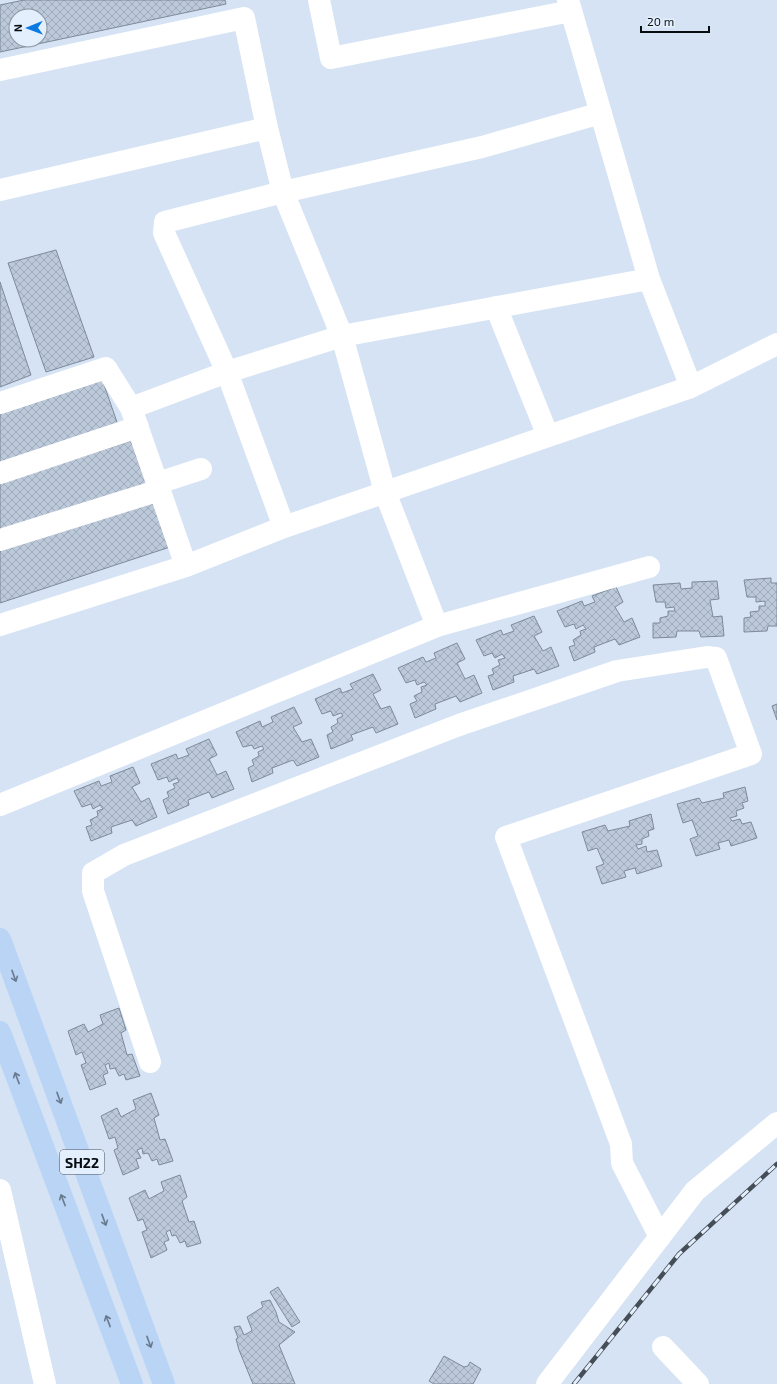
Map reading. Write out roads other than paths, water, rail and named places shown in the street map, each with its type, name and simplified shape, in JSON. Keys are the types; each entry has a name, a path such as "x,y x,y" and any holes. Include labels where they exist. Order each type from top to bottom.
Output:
{"main road":[{"name":"SH22","path":"0,939 164,1384"},
{"name":"SH22","path":"0,1032 132,1384"}],"street":[{"path":"319,0 331,58 569,6 649,279 691,387"},
{"path":"0,70 244,18 267,128 283,192 342,336 386,492 437,626"},
{"path":"284,527 228,372 164,234 166,222 283,192 482,147 601,113"},
{"path":"0,190 267,128"},
{"path":"0,473 134,418 228,372 342,336 649,279"},
{"path":"496,307 548,436"},
{"path":"0,625 186,566 284,527 691,387 777,344"},
{"path":"0,403 106,368 134,418 186,566"},
{"path":"0,540 159,486 201,469"},
{"path":"0,805 437,626 649,567"},
{"path":"150,1062 93,891 93,873 124,855 466,722 617,671 706,657 716,658 751,754 506,837 621,1144 622,1162 660,1237"},
{"path":"547,1384 695,1191 777,1123"},
{"path":"0,1190 45,1384"},
{"path":"663,1347 698,1384"}],"railway":[{"path":"574,1384 679,1254 777,1164"}]}
